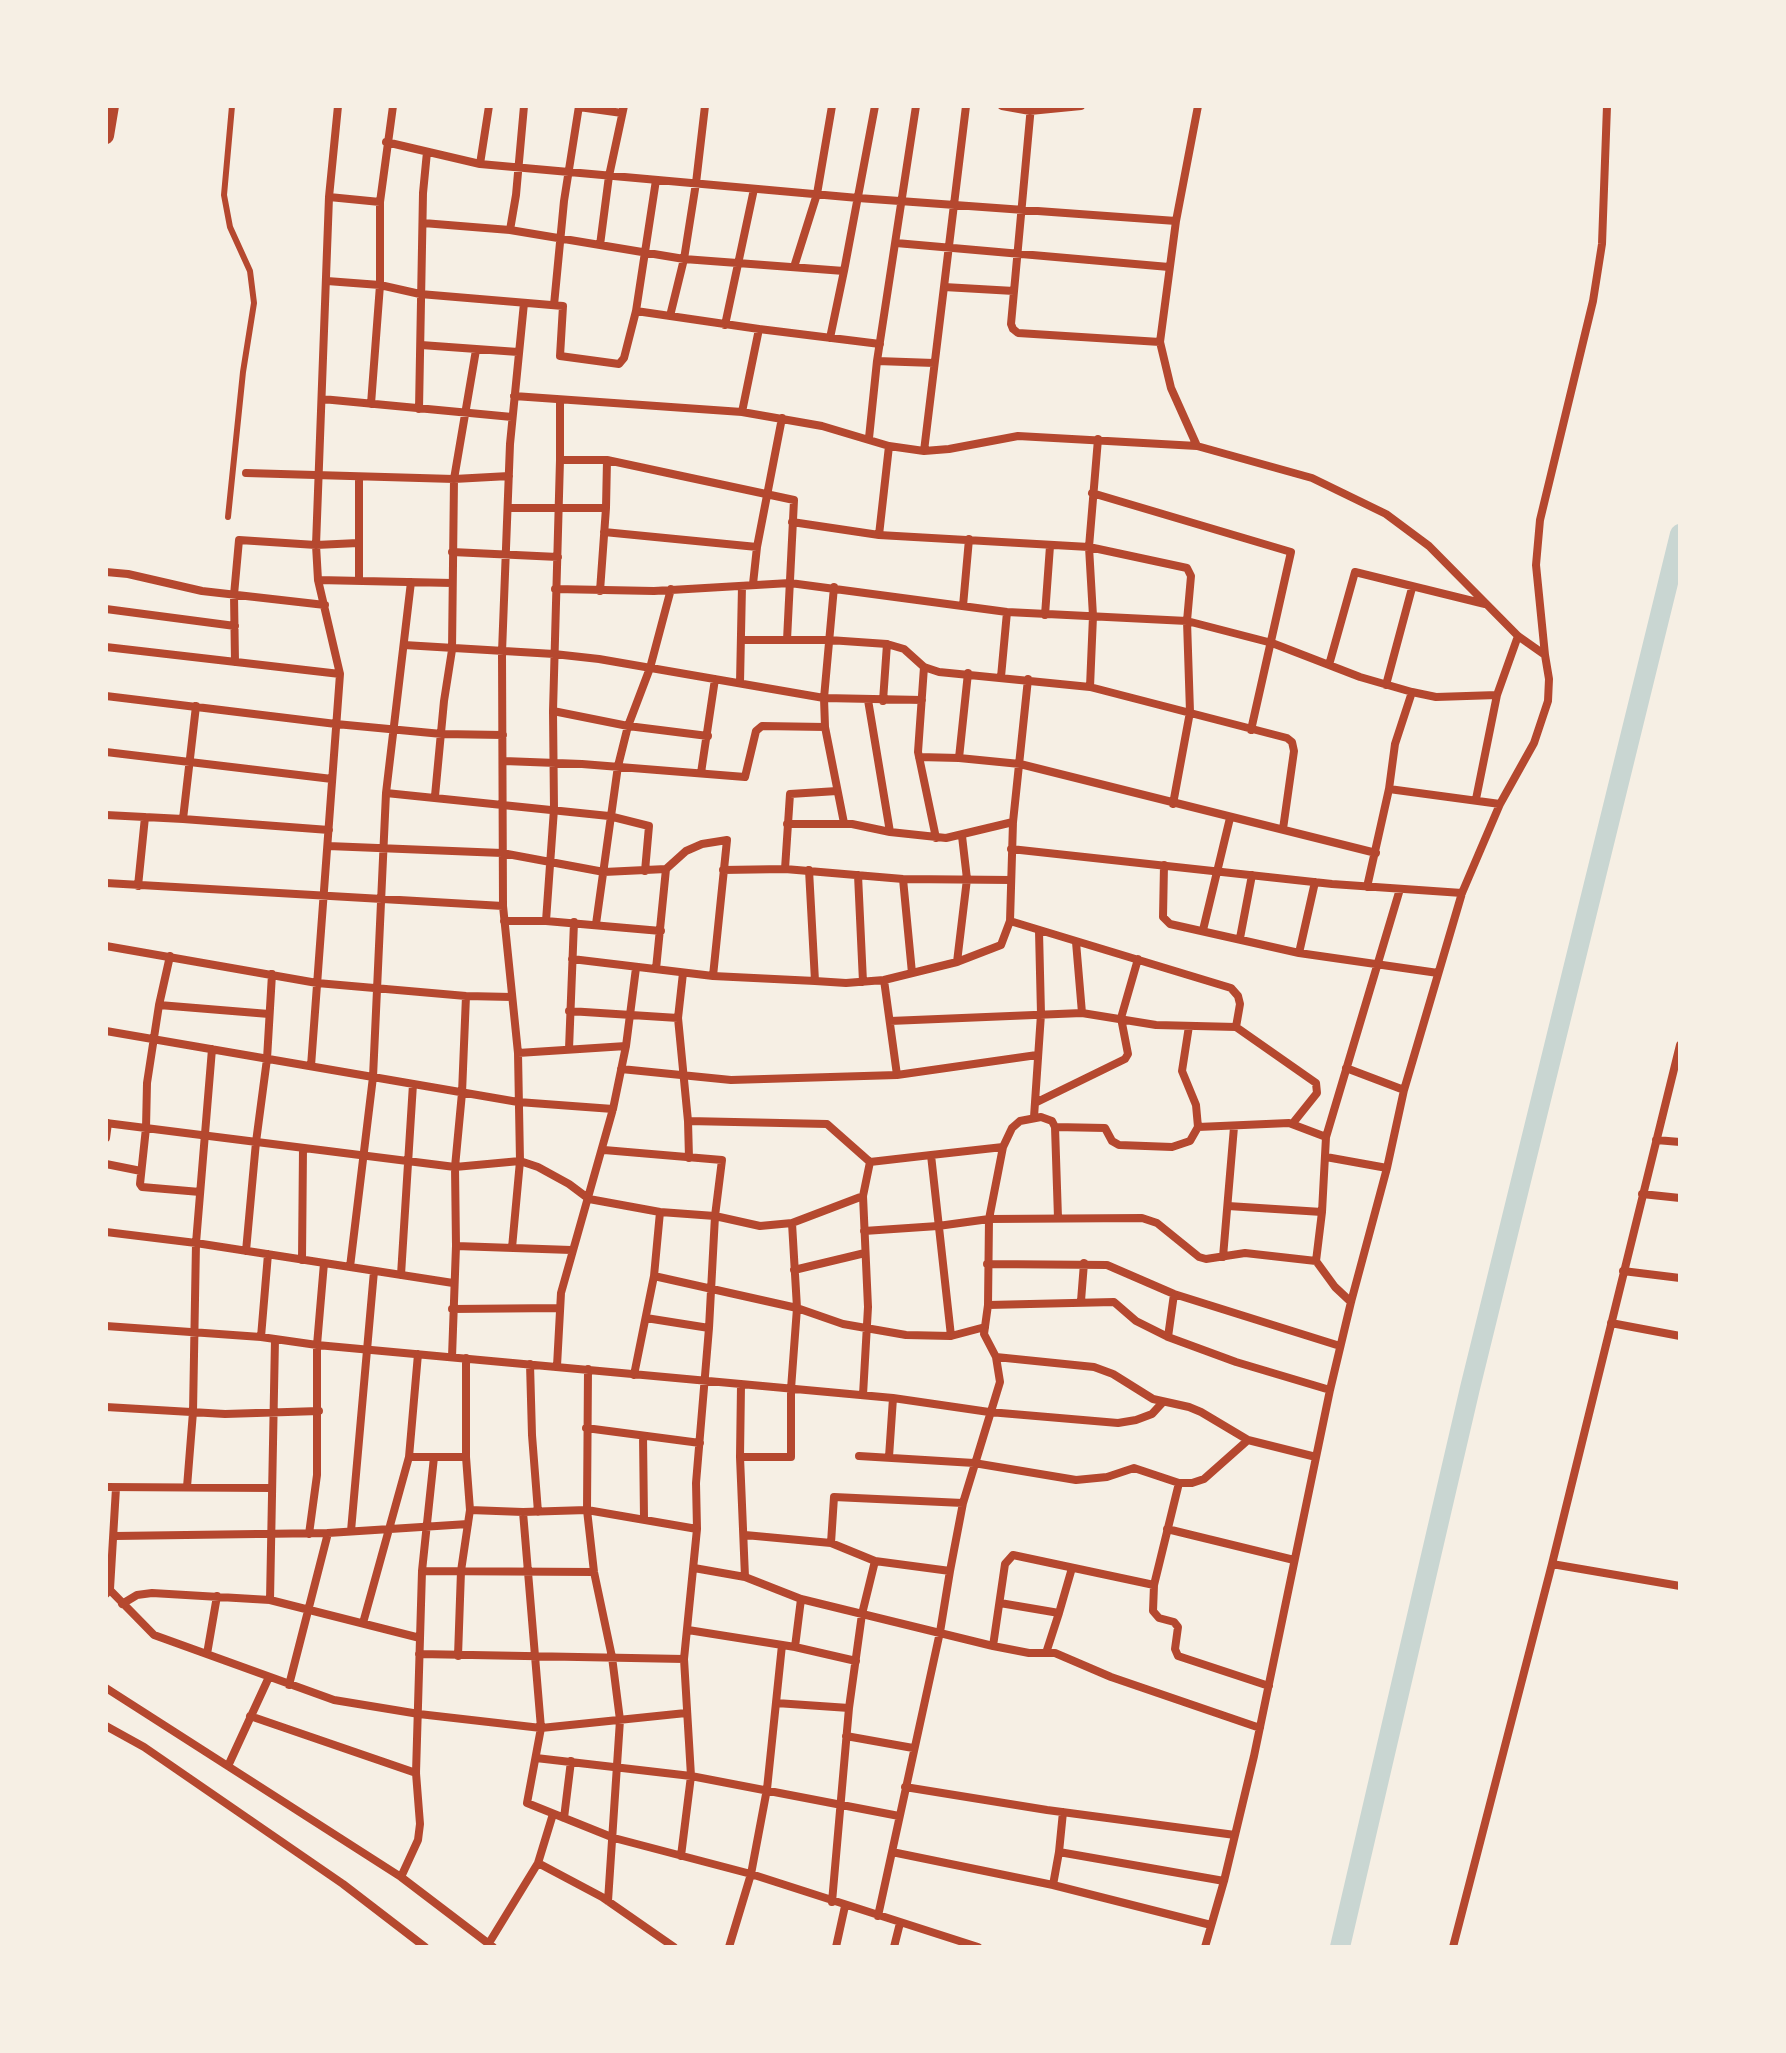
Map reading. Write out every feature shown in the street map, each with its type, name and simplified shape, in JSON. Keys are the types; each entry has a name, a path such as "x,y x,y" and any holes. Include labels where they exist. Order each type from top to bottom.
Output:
{"main road":[{"path":"106,136 111,106"}],"street":[{"path":"311,1066 340,674 318,580 316,545 329,197 338,106"},
{"path":"371,404 380,285 380,202 393,106"},
{"path":"480,164 489,106"},
{"path":"510,230 524,106"},
{"path":"670,316 684,259 705,106"},
{"path":"794,267 817,194 832,106"},
{"path":"830,338 875,106"},
{"path":"869,438 877,361 916,106"},
{"path":"924,451 966,106"},
{"path":"1002,106 1081,106"},
{"path":"1197,446 1171,388 1160,342 1176,221 1198,106"},
{"path":"1205,1947 1260,1728 1340,1346 1387,1168 1404,1090 1462,893 1500,804 1542,722 1548,701 1549,679 1536,565 1540,520 1593,301 1602,244 1607,106"},
{"path":"554,305 560,237 579,107 623,110 609,176 600,245"},
{"path":"1030,108 1011,324 1018,333 1160,342"},
{"path":"386,142 480,164 858,198 1176,221"},
{"path":"419,409 420,294 427,152"},
{"path":"327,281 380,285 420,294 563,306 560,356 619,364 624,361 636,311 656,180"},
{"path":"725,325 754,189"},
{"path":"329,197 380,202"},
{"path":"423,223 510,230 684,259 844,271"},
{"path":"896,243 1169,267"},
{"path":"944,287 1014,291"},
{"path":"512,1248 520,1161 518,1053 503,906 502,652 512,417 524,303"},
{"path":"636,311 880,344"},
{"path":"742,412 759,329"},
{"path":"421,345 518,352"},
{"path":"435,796 452,650 454,479 476,350"},
{"path":"877,361 934,363"},
{"path":"514,396 742,412 782,418 869,438 889,446 924,451 1018,436 1098,439 1197,446 1277,466 1360,499 1414,534 1518,636 1545,655"},
{"path":"322,399 512,417"},
{"path":"546,921 554,809 553,711 560,400"},
{"path":"753,584 757,547 782,418"},
{"path":"1090,687 1093,616 1089,547 1098,439"},
{"path":"879,535 889,446"},
{"path":"560,460 607,460 794,500 787,640"},
{"path":"600,591 607,460"},
{"path":"246,473 454,479 509,476"},
{"path":"359,477 359,581"},
{"path":"1092,493 1291,552 1251,730"},
{"path":"508,508 606,508"},
{"path":"792,522 879,535 1089,547 1187,568 1191,576 1187,621 1190,712 1173,804"},
{"path":"604,532 757,547"},
{"path":"963,606 969,539"},
{"path":"235,662 234,595 239,540 316,545 358,543"},
{"path":"1045,615 1050,546"},
{"path":"452,552 558,557"},
{"path":"106,572 234,595 325,605"},
{"path":"1329,665 1355,572 1486,604"},
{"path":"318,580 452,583"},
{"path":"350,1267 373,1077 386,793 411,582"},
{"path":"555,589 600,591 790,583 1007,612 1187,621 1272,643 1412,692 1436,697 1497,695"},
{"path":"740,683 742,586"},
{"path":"834,587 824,698 825,727 844,823"},
{"path":"1386,685 1412,588"},
{"path":"596,924 618,766 628,726 650,668 671,589"},
{"path":"106,609 235,626"},
{"path":"1001,677 1007,612"},
{"path":"1476,799 1497,695 1518,636"},
{"path":"742,640 887,644 910,652 924,667 939,672 1090,687 1287,738 1292,742 1294,751 1283,829"},
{"path":"883,701 887,644"},
{"path":"404,645 554,654 824,698 922,700"},
{"path":"106,647 340,674"},
{"path":"924,667 919,757 936,838"},
{"path":"959,758 968,673"},
{"path":"701,773 715,679"},
{"path":"572,959 713,976 863,982 884,980 957,962 1001,945 1010,921 1013,822 1028,679"},
{"path":"1367,887 1398,732 1412,692"},
{"path":"106,696 336,724 442,734 503,735"},
{"path":"868,700 890,832"},
{"path":"183,819 196,706"},
{"path":"553,711 628,726 708,736"},
{"path":"504,761 618,766 745,777 756,731 762,726 825,727"},
{"path":"106,752 332,779"},
{"path":"919,757 1020,764 1376,853"},
{"path":"1389,789 1500,804"},
{"path":"785,869 790,794 837,791"},
{"path":"386,793 554,809 609,816 649,826 645,871"},
{"path":"106,815 329,830"},
{"path":"138,886 145,817"},
{"path":"1203,930 1230,818"},
{"path":"787,824 844,823 936,838 962,836 1013,822"},
{"path":"957,962 967,879 962,836"},
{"path":"656,969 666,869 677,857 702,844 727,840 713,976"},
{"path":"328,846 502,853 604,872 666,869"},
{"path":"1011,849 1315,882 1462,893"},
{"path":"1164,865 1163,917 1166,921 1299,953 1438,973"},
{"path":"723,870 785,869 903,879 1011,880"},
{"path":"809,870 815,981"},
{"path":"858,875 863,982"},
{"path":"1240,938 1252,875"},
{"path":"903,879 912,973"},
{"path":"1299,953 1315,882"},
{"path":"106,883 503,906"},
{"path":"1351,1302 1316,1261 1326,1137 1400,889"},
{"path":"504,921 574,922 661,931"},
{"path":"1010,921 1231,988 1240,1004 1236,1027"},
{"path":"569,1049 574,922"},
{"path":"1034,1117 1041,1014 1039,931"},
{"path":"1076,942 1082,1013"},
{"path":"106,946 317,983 512,997"},
{"path":"170,956 147,1083 141,1186 200,1192"},
{"path":"1037,1102 1125,1059 1128,1054 1121,1018 1138,959"},
{"path":"557,1366 561,1293 571,1250 604,1150 626,1046 636,968"},
{"path":"683,973 678,1018 689,1158"},
{"path":"246,1251 267,1059 272,974"},
{"path":"884,980 897,1075"},
{"path":"452,1357 455,1167 466,996"},
{"path":"159,1005 269,1014"},
{"path":"569,1011 678,1018"},
{"path":"890,1021 1082,1013 1142,1023 1236,1027 1316,1083 1317,1093 1293,1123"},
{"path":"1055,1127 1102,1127 1119,1145 1172,1147 1190,1141 1198,1127 1196,1105 1182,1071 1189,1026"},
{"path":"106,1031 518,1102 613,1109"},
{"path":"1453,1947 1552,1564 1680,1045"},
{"path":"518,1053 626,1046"},
{"path":"187,1487 193,1412 196,1243 212,1049"},
{"path":"621,1069 731,1080 897,1075 1037,1055"},
{"path":"1346,1068 1404,1090"},
{"path":"401,1275 413,1084"},
{"path":"1670,1085 1680,1087"},
{"path":"878,1916 940,1632 963,1503 1000,1382 996,1357 986,1340 985,1327 989,1219 1003,1147 1016,1123 1034,1117 1048,1119 1055,1127 1058,1218"},
{"path":"688,1121 827,1124 870,1162 1003,1147"},
{"path":"106,1138 107,1123 455,1167 520,1161 569,1184 589,1199 660,1212 715,1216 760,1226 792,1223 863,1196"},
{"path":"1198,1127 1293,1123 1326,1137"},
{"path":"1223,1257 1234,1127"},
{"path":"1656,1140 1680,1142"},
{"path":"302,1260 303,1148"},
{"path":"604,1150 722,1160 715,1216 696,1483 697,1529 684,1659 691,1776 681,1856"},
{"path":"931,1155 951,1336"},
{"path":"1326,1157 1387,1168"},
{"path":"863,1395 868,1328 863,1196 870,1162"},
{"path":"106,1164 141,1171"},
{"path":"1642,1194 1680,1198"},
{"path":"1228,1206 1322,1212"},
{"path":"634,1375 654,1276 660,1212"},
{"path":"864,1231 989,1219 1130,1217 1157,1223 1199,1257 1206,1259 1245,1253 1316,1261"},
{"path":"740,1457 791,1457 791,1389 797,1308 792,1223"},
{"path":"106,1232 453,1283"},
{"path":"456,1246 571,1250"},
{"path":"794,1270 865,1253"},
{"path":"261,1337 268,1254"},
{"path":"309,1534 317,1475 317,1345 324,1263"},
{"path":"1081,1301 1084,1263"},
{"path":"987,1264 1107,1265 1174,1294 1340,1346"},
{"path":"351,1531 374,1271"},
{"path":"1623,1271 1680,1278"},
{"path":"654,1276 797,1308 843,1324 906,1335 951,1336 985,1327"},
{"path":"1168,1337 1174,1294"},
{"path":"988,1305 1081,1301 1119,1305 1136,1321 1168,1337 1236,1362 1330,1390"},
{"path":"452,1309 560,1308"},
{"path":"646,1318 709,1328"},
{"path":"1611,1323 1680,1336"},
{"path":"106,1326 261,1337 317,1345 893,1398 989,1412 1127,1423 1152,1414 1163,1402"},
{"path":"270,1600 275,1339"},
{"path":"363,1623 409,1457 418,1354"},
{"path":"996,1357 1094,1367 1113,1374 1153,1399 1189,1407 1248,1440 1316,1457"},
{"path":"458,1656 461,1571 470,1510 466,1457 466,1358"},
{"path":"530,1364 538,1512"},
{"path":"588,1369 587,1510 594,1572 612,1657 620,1720 608,1901"},
{"path":"741,1385 740,1457 745,1577"},
{"path":"889,1457 893,1398"},
{"path":"106,1407 225,1414 319,1411"},
{"path":"586,1428 700,1443"},
{"path":"643,1436 644,1518"},
{"path":"859,1456 974,1463 1076,1480 1107,1477 1134,1468 1179,1483 1192,1483 1204,1479 1248,1440"},
{"path":"409,1457 466,1457"},
{"path":"401,1877 418,1840 420,1824 416,1773 422,1571 434,1457"},
{"path":"1179,1483 1154,1585 1153,1611 1159,1618 1174,1622 1178,1627 1175,1649 1178,1656 1269,1686"},
{"path":"272,1488 111,1488 115,1536 107,1590 154,1635 334,1700 419,1714 541,1728 686,1713"},
{"path":"831,1543 834,1497 963,1503"},
{"path":"470,1510 587,1510 697,1529"},
{"path":"523,1512 541,1728 527,1803 614,1838 751,1874 978,1947"},
{"path":"115,1536 309,1534 468,1524"},
{"path":"1167,1529 1294,1560"},
{"path":"289,1685 328,1533"},
{"path":"745,1535 831,1543 875,1561 950,1571"},
{"path":"993,1646 1005,1564 1013,1555 1154,1585"},
{"path":"832,1902 849,1708 862,1614 875,1561"},
{"path":"1552,1564 1680,1586"},
{"path":"694,1568 745,1577 801,1599 993,1646 1064,1656 1111,1677 1260,1728"},
{"path":"1046,1653 1072,1568"},
{"path":"422,1571 594,1572"},
{"path":"122,1604 143,1593 270,1600 420,1638"},
{"path":"207,1654 217,1596"},
{"path":"795,1647 801,1599"},
{"path":"1000,1603 1059,1613"},
{"path":"688,1630 795,1647 856,1661"},
{"path":"729,1947 751,1874 767,1789 782,1645"},
{"path":"419,1654 684,1659"},
{"path":"228,1766 269,1677"},
{"path":"106,1688 401,1877 491,1945 538,1863 553,1814"},
{"path":"776,1703 849,1708"},
{"path":"250,1716 416,1773"},
{"path":"106,1726 144,1747 343,1884 425,1947"},
{"path":"846,1736 913,1748"},
{"path":"536,1758 691,1776 899,1816"},
{"path":"564,1818 571,1761"},
{"path":"905,1787 1235,1835"},
{"path":"1053,1885 1063,1812"},
{"path":"892,1852 1053,1885 1211,1925"},
{"path":"1059,1852 1224,1881"},
{"path":"538,1863 608,1901 674,1947"},
{"path":"836,1947 845,1906"},
{"path":"894,1947 900,1923"}],"lane":[{"path":"228,517 243,372 254,303 250,271 230,227 224,195 232,106"}],"waterway":[{"path":"1340,1947 1470,1388 1680,534"}]}
